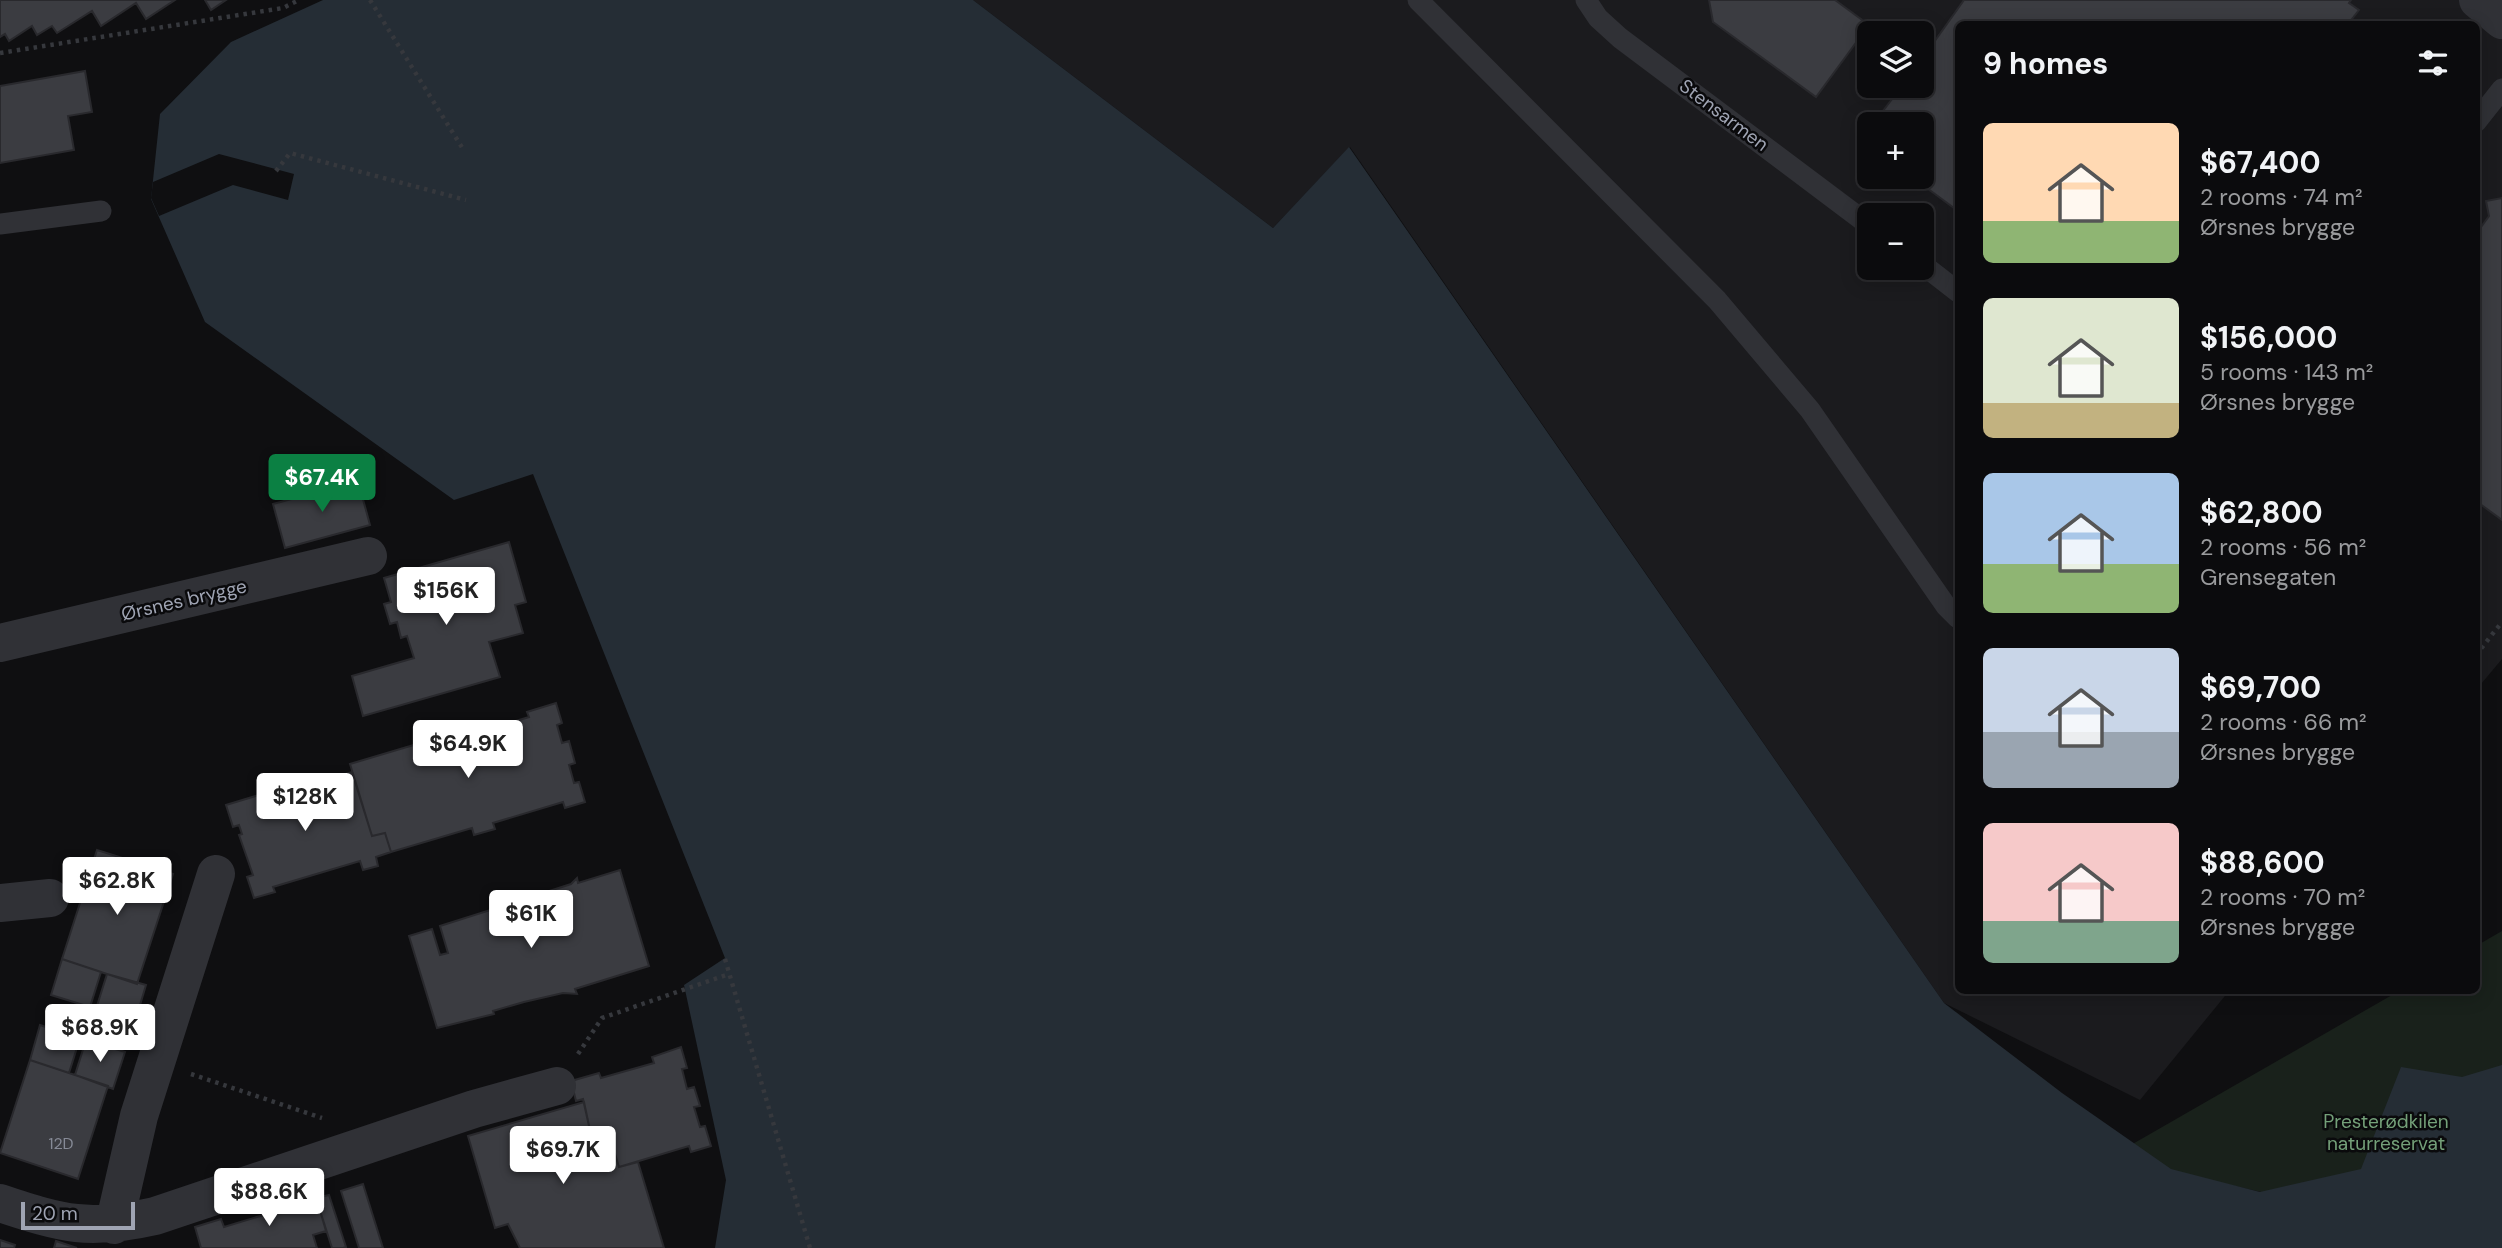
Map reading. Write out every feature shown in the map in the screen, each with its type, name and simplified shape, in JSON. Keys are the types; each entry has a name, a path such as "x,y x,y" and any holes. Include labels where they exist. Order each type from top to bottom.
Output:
{"street":[{"path":"2479,0 2502,20"},
{"name":"Ørsnes brygge","path":"0,643 368,556"},
{"path":"114,1225 133,1139 216,874"},
{"path":"0,903 50,898"},
{"path":"0,1203 59,1223 114,1225 155,1216 383,1139 557,1086"}],"lane":[{"path":"1418,0 1717,300 1810,410 1946,606 1955,615"},
{"name":"Stensarmen","path":"1586,0 1598,18 1620,38 1857,216"},
{"path":"2480,117 2502,89"},
{"path":"0,224 101,211"},
{"path":"1934,273 1955,290"}],"path":[{"path":"0,53 283,8 299,0"},
{"path":"370,0 463,149"},
{"path":"276,171 290,153 466,200"},
{"path":"2480,650 2502,622"},
{"path":"725,958 810,1248"},
{"path":"557,1086 602,1018 729,974"},
{"path":"157,1062 383,1139"}],"shaded area":[{"path":"323,0 973,0 1273,228 1349,147 1944,1003 2062,1093 2171,1169 2260,1192 2361,1169 2401,1067 2462,1077 2502,1065 2502,1248 715,1248 726,1180 684,985 725,958 533,474 454,500 205,322 151,199 160,114 231,42"},
{"path":"973,0 2502,0 2502,659 2480,685 2480,21 1955,21 1955,994 2227,994 2140,1100 1944,1003 1350,147 1273,228"}],"green space":[{"name":"Presterødkilen naturreservat","path":"2502,931 2502,1248 2110,1157 2394,994 2480,994 2480,944"}],"pier":[{"path":"219,154 294,174 288,200 233,185 159,216 151,198 153,182"}],"building":[{"path":"0,0 175,0 146,19 136,3 101,26 92,11 57,33 52,26 37,35 32,26 9,41 5,34 0,37"},
{"path":"205,0 226,0 211,10"},
{"path":"1709,0 1835,0 1864,21 1857,21 1857,41 1816,97 1713,22"},
{"path":"1964,0 2351,0 2349,3 2359,10 2350,21 1955,21 1955,209 1928,189 1934,189 1934,112 1882,112 1893,98 1934,98 1934,42"},
{"path":"85,71 92,112 68,116 74,150 0,163 0,86"},
{"path":"2502,198 2502,520 2480,504 2480,228 2489,216 2486,201"},
{"path":"358,481 370,525 285,548 273,504"},
{"path":"509,542 526,602 515,605 523,633 489,642 500,677 363,716 352,676 414,658 407,636 401,638 397,622 390,624 384,604 391,602 384,578"},
{"path":"556,703 562,723 557,725 562,743 569,741 575,763 569,765 574,783 579,782 585,802 565,808 563,802 493,823 495,829 474,835 472,828 391,852 385,833 372,836 350,764 474,727 476,733 529,717 527,712"},
{"path":"352,772 372,836 385,833 391,852 376,857 378,866 363,870 360,861 273,887 275,892 254,898 247,877 253,875 239,835 242,834 239,825 233,827 226,805 262,794 264,800"},
{"path":"97,850 173,874 137,984 62,959"},
{"path":"620,870 649,966 575,989 577,994 563,993 524,1002 493,1011 494,1014 437,1028 409,936 432,929 440,955 448,953 440,926 531,897 529,893 540,894 571,884 577,878 578,883"},
{"path":"62,959 101,972 90,1007 51,995"},
{"path":"107,974 146,985 135,1022 96,1009"},
{"path":"40,1025 80,1038 69,1073 30,1060"},
{"path":"86,1040 125,1052 113,1089 75,1075"},
{"path":"681,1047 687,1068 682,1069 687,1089 694,1087 700,1106 694,1107 700,1127 705,1126 711,1146 691,1152 689,1146 619,1167 615,1154 601,1158 594,1134 591,1135 583,1099 576,1101 571,1081 599,1073 601,1078 654,1063 652,1057"},
{"path":"30,1060 108,1086 78,1179 0,1153"},
{"path":"584,1102 591,1135 594,1134 601,1158 615,1154 619,1167 638,1162 664,1248 520,1248 508,1224 495,1228 468,1136"},
{"path":"363,1184 383,1248 359,1248 341,1191"},
{"path":"314,1190 326,1231 313,1235 317,1248 201,1248 195,1227 221,1219 224,1227 290,1207 287,1199"},
{"path":"329,1195 346,1247 343,1248 332,1248 316,1198"},
{"path":"0,1240 15,1245 14,1248 0,1248"},
{"path":"56,1241 77,1248 54,1248"}]}
